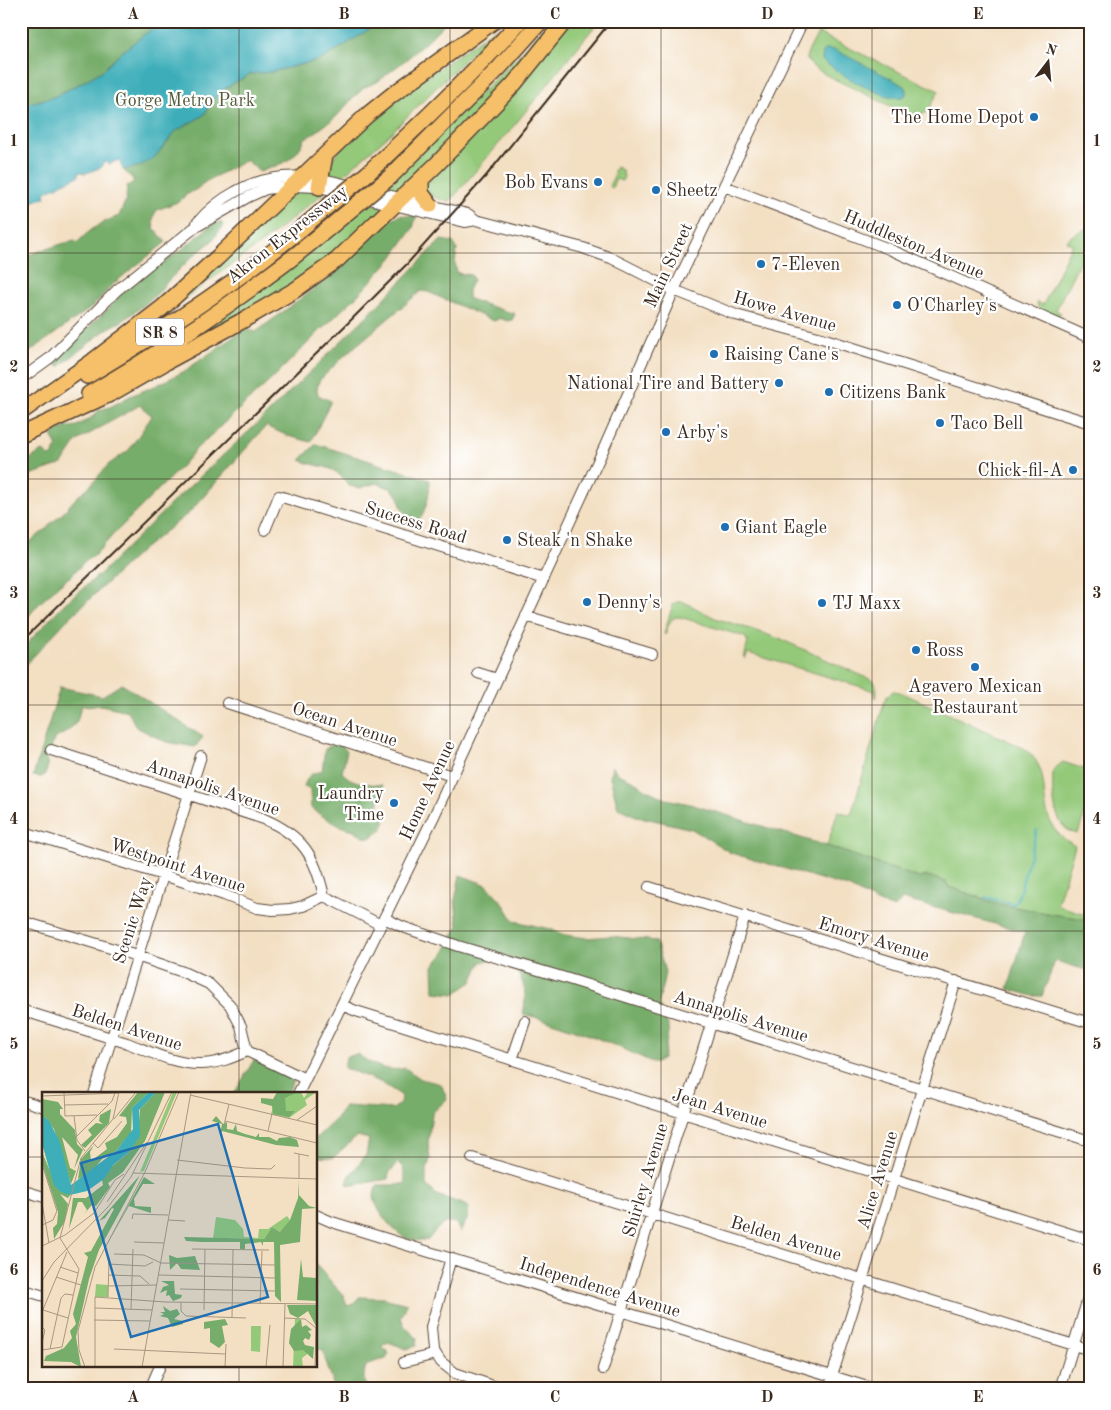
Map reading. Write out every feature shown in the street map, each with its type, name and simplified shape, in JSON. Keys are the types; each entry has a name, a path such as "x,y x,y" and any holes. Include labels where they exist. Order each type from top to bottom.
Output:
{"highway":[{"path":"21,413 94,361 162,308 366,116 392,94 494,21"},
{"name":"Akron Expressway","path":"21,413 171,325 291,238 368,173 458,88 486,60 520,21"},
{"name":"Akron Expressway","path":"21,435 105,385 285,264 390,177 499,68 541,21"},
{"path":"21,435 112,393 279,300 337,260 421,180 508,90 564,21"},
{"path":"319,183 325,155"},
{"path":"421,180 421,193 430,205"}],"street":[{"name":"Main Street","path":"581,498 674,290 803,21"},
{"name":"Howe Avenue","path":"21,379 50,358 117,290 194,228 260,191 298,182 319,183 397,202 465,222 476,220"},
{"name":"Huddleston Avenue","path":"724,186 889,249 1090,338"},
{"name":"Howe Avenue","path":"397,202 430,205 468,214 476,220 583,248 610,258 674,290 736,315 822,338 1090,423"},
{"name":"Success Road","path":"265,530 279,496 544,579"},
{"name":"Home Avenue","path":"299,1092 383,922 581,498"},
{"path":"526,616 652,654"},
{"path":"478,673 497,678"},
{"name":"Ocean Avenue","path":"227,703 452,776"},
{"name":"Annapolis Avenue","path":"51,750 274,823 291,834 311,856 317,869 324,896 383,922 1090,1141"},
{"name":"Scenic Way","path":"95,1092 201,756"},
{"name":"Westpoint Avenue","path":"21,831 163,875 265,910 296,908 324,896"},
{"name":"Emory Avenue","path":"649,887 1090,1023"},
{"name":"Shirley Avenue","path":"603,1368 745,916"},
{"path":"21,921 137,956 196,977 216,990 230,1005 244,1033 247,1051 305,1079"},
{"name":"Alice Avenue","path":"828,1389 956,981"},
{"name":"Jean Avenue","path":"342,1005 356,1011 1090,1240"},
{"name":"Belden Avenue","path":"21,1010 112,1038 169,1060 190,1064 214,1063 247,1051"},
{"path":"512,1060 524,1021"},
{"path":"21,1100 42,1106"},
{"name":"Belden Avenue","path":"472,1158 1090,1350"},
{"path":"21,1190 42,1196"},
{"name":"Independence Avenue","path":"318,1216 332,1222 874,1389"},
{"path":"451,1258 431,1327 432,1347 441,1362 455,1373 502,1389"},
{"path":"21,1288 42,1295"},
{"path":"1060,1389 1090,1292"},
{"path":"404,1362 436,1354"},
{"path":"150,1389 159,1368"}],"green space":[{"path":"21,21 162,21 123,51 102,71 54,97 21,105"},
{"path":"374,21 447,21 408,58 377,82 365,87 336,117 305,138 297,152 287,161 260,172 246,160 205,182 180,201 157,210 153,221 154,228 166,242 113,284 92,307 21,358 21,257 65,243 75,241 77,243 96,227 119,216 126,200 127,186 134,182 123,170 140,166 154,158 176,131 204,115 218,93 250,74 271,72 320,60 371,28"},
{"path":"549,21 557,21 533,52 468,125 401,191 386,187 519,55"},
{"path":"566,21 599,21 450,201 439,199 426,193 425,186"},
{"path":"496,28 392,132 340,178 324,174 325,166 372,115"},
{"path":"818,33 939,91 927,112 919,115 905,113 828,76 812,66 807,60 807,54"},
{"path":"616,167 622,170 624,177 622,181 616,179 612,188 609,186"},
{"path":"295,190 325,192 264,241 166,312"},
{"path":"368,203 383,207 380,213 300,283 182,346 245,301"},
{"path":"400,215 416,216 413,228 391,259 361,292 272,379 197,448 94,556 85,561 71,576 61,583 21,625 21,552 91,485 108,465 129,450 152,416 140,405 77,441 62,464 21,478 21,463 43,451 50,457 53,455 57,447 53,439 53,433 64,428 77,426 94,416 99,410 110,407 183,372 245,329 256,332 332,275 388,220"},
{"path":"214,223 222,223 223,227 211,242 193,256 144,305 124,320 107,329 60,366 55,364 71,343 102,315 125,290 181,250"},
{"path":"1090,227 1090,240 1056,310 1061,313 1058,316 1044,312 1039,308 1037,302 1043,305 1072,244 1066,241"},
{"path":"441,240 453,242 457,250 455,262 457,273 471,275 473,280 468,290 468,298 515,314 512,320 507,321 500,318 494,321 428,292 421,291 345,355 319,381 318,395 331,401 311,442 288,436 266,426 190,512 143,549 65,622 21,670 21,650 64,604 99,575 174,501 262,419"},
{"path":"316,444 430,480 427,502 418,522 411,523 401,506 399,497 390,488 376,483 360,488 349,486 338,473 300,460"},
{"path":"684,602 715,618 787,642 874,681 877,689 875,698 875,691 748,653 745,659 748,642 745,637 680,617 671,620 665,635 673,604"},
{"path":"122,684 203,737 195,747 166,742 136,727 128,711 101,705 81,706 77,722 65,733 54,739 51,750 46,758 48,766 45,775 41,777 33,776 60,687 102,696"},
{"path":"893,691 900,692 1022,747 1032,756 1042,774 1045,804 1052,825 1059,834 1075,846 1057,905 1090,916 1090,920 999,904 949,887 946,882 927,876 919,878 827,846 838,811 851,815 885,700"},
{"path":"334,744 341,745 347,751 342,772 346,776 361,783 383,785 378,806 385,822 382,830 370,838 340,826 311,808 310,790 304,786 310,775 322,771 325,749"},
{"path":"1063,762 1090,771 1090,797 1078,834 1069,831 1063,825 1055,809 1053,772"},
{"path":"612,766 618,774 666,799 690,804 827,846 919,878 927,876 946,882 949,887 999,904 1090,920 1090,971 1055,961 1042,996 1033,996 1008,989 1025,932 902,899 895,908 879,903 848,887 731,853 692,829 636,816 618,808 610,777"},
{"path":"460,875 487,885 503,903 514,921 550,929 565,935 587,938 610,936 656,941 665,972 659,1003 669,1028 663,1059 654,1063 589,1035 523,1014 525,996 523,983 508,956 481,962 472,982 454,994 434,992 433,966 444,953 458,927 455,900"},
{"path":"357,1054 380,1067 392,1069 405,1068 421,1079 441,1084 447,1099 432,1113 428,1144 430,1159 426,1173 426,1185 437,1195 469,1207 468,1218 460,1232 456,1223 451,1222 443,1224 428,1240 414,1240 401,1235 390,1225 377,1207 374,1195 377,1185 406,1183 403,1168 397,1162 389,1173 388,1179 354,1185 347,1184 349,1177 366,1155 369,1139 357,1136 333,1158 318,1157 318,1136 334,1121 345,1106 393,1109 400,1104 401,1095 380,1082 344,1068 346,1057"},
{"path":"254,1060 293,1079 289,1092 235,1092"},
{"path":"318,1267 344,1296 347,1306 354,1304 359,1297 384,1298 407,1304 401,1318 405,1327 417,1338 416,1346 407,1349 388,1342 382,1346 389,1353 386,1359 366,1366 364,1372 365,1384 368,1389 333,1389 332,1379 322,1350 318,1349"}],"water":[{"path":"162,21 374,21 371,28 320,60 271,72 250,74 234,83 218,93 204,115 176,131 154,158 140,166 123,170 119,160 109,164 103,163 102,167 84,174 83,172 78,173 79,176 49,190 45,194 46,197 21,206 21,105 54,97 102,71 123,51"},
{"path":"826,49 835,50 894,80 905,87 907,91 905,96 886,95 862,86 838,72 822,60 823,52"}],"waterway":[{"path":"985,897 1014,904 1019,895 1037,830"}],"railway":[{"path":"21,642 407,264 486,176 611,21"}],"place":[{"name":"The Home Depot","path":"1034,117"},
{"name":"Bob Evans","path":"598,182"},
{"name":"Sheetz","path":"656,190"},
{"name":"7-Eleven","path":"761,264"},
{"name":"O'Charley's","path":"897,305"},
{"name":"Raising Cane's","path":"714,354"},
{"name":"National Tire and Battery","path":"779,383"},
{"name":"Citizens Bank","path":"829,392"},
{"name":"Taco Bell","path":"940,423"},
{"name":"Arby's","path":"666,432"},
{"name":"Chick-fil-A","path":"1073,470"},
{"name":"Giant Eagle","path":"725,527"},
{"name":"Steak 'n Shake","path":"507,540"},
{"name":"Denny's","path":"587,602"},
{"name":"TJ Maxx","path":"822,603"},
{"name":"Ross","path":"916,650"},
{"name":"Agavero Mexican Restaurant","path":"975,667"},
{"name":"Laundry Time","path":"394,803"}],"park label":[{"name":"Gorge Metro Park","path":"185,100"}]}
